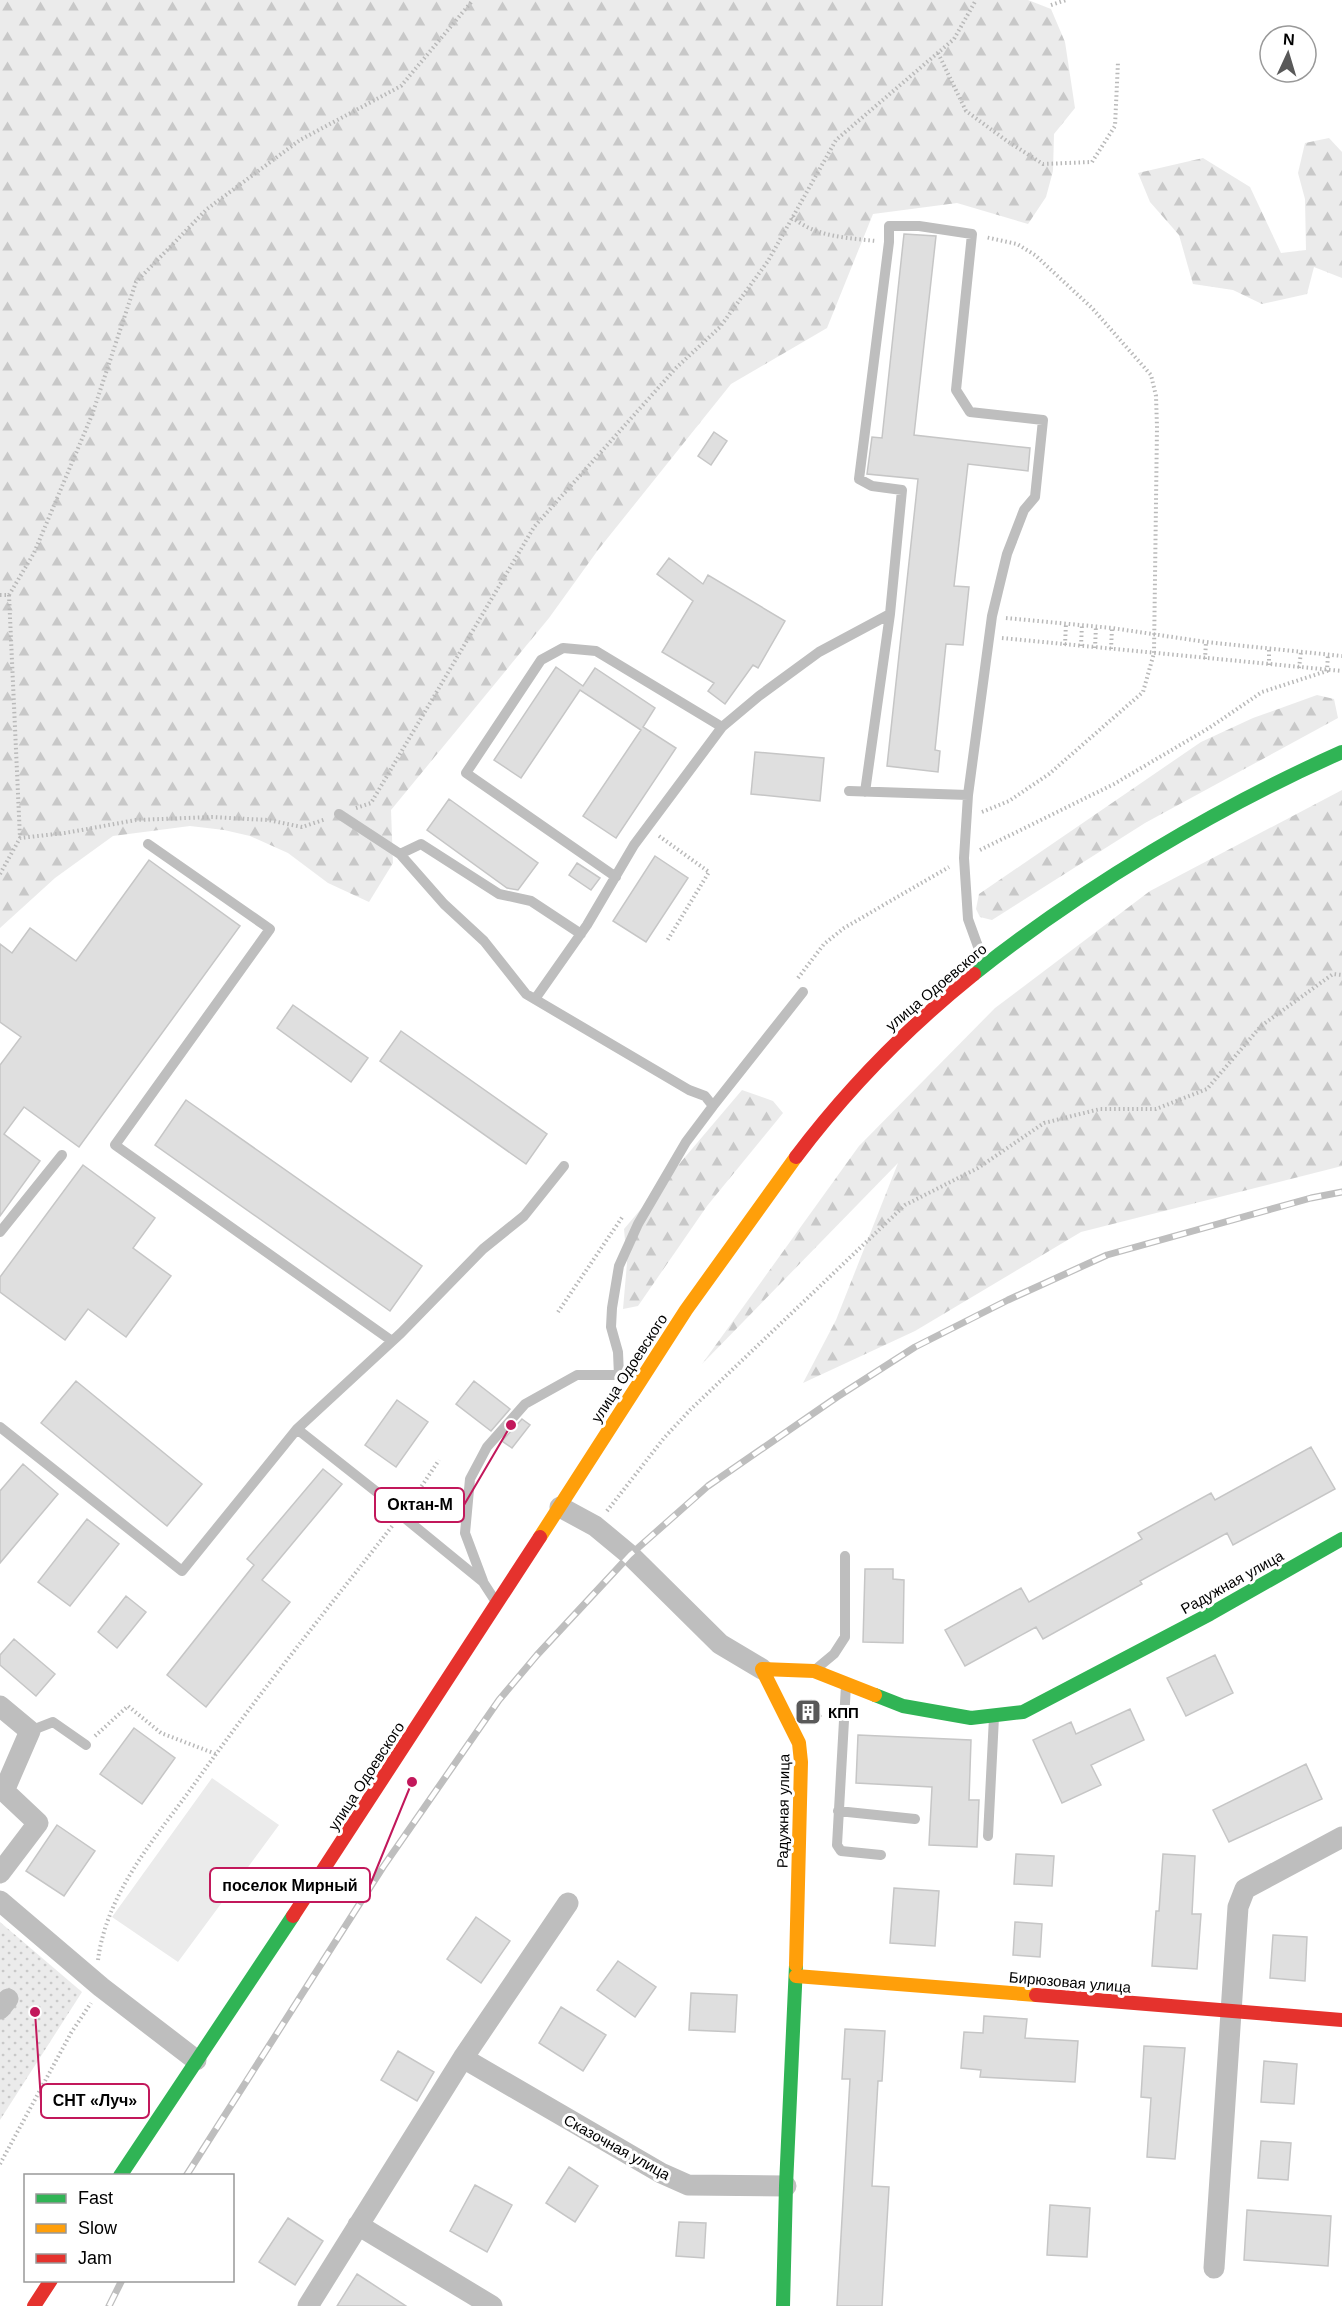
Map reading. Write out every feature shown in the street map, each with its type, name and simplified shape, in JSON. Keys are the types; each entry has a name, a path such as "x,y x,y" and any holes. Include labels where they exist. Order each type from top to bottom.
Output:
{"street":[{"name":"улица Одоевского","path":"121,2174 380,1787 645,1371 725,1254 794,1159 848,1093 893,1045 1020,939 1126,869 1201,824 1311,765 1342,752"},
{"path":"560,1507 595,1526 630,1555 720,1644 762,1669"},
{"name":"Радужная улица","path":"783,2306 796,1976 801,1762 799,1743 762,1669 814,1671 903,1706 971,1718 1023,1712 1210,1614 1342,1539"},
{"path":"0,1706 30,1731 2,1789 38,1823 0,1874"},
{"path":"1214,2268 1238,1906 1245,1889 1342,1837"},
{"path":"0,1901 98,1984 196,2060"},
{"path":"308,2306 463,2058 568,1903"},
{"name":"Бирюзовая улица","path":"796,1976 1342,2020"},
{"name":"Сказочная улица","path":"463,2058 661,2174 688,2185 786,2186"},
{"path":"358,2225 492,2306"},
{"path":"34,2306 50,2282"}],"lane":[{"path":"865,792 890,614 902,490 872,486 859,479 889,242 888,226 919,226 972,234 956,390 970,411 1043,420 1035,497 1023,510 1011,543 992,616 968,795 964,858 968,920 986,966"},
{"path":"534,999 581,934 634,845 722,727 759,696 819,652 890,614"},
{"path":"616,877 466,773 541,660 562,648 596,651 722,727"},
{"path":"849,791 968,795"},
{"path":"339,814 399,854 444,904 484,941 526,994 689,1090 705,1096 713,1106"},
{"path":"148,844 270,929 115,1145 392,1341"},
{"path":"399,854 421,844 499,894 531,901 581,934"},
{"path":"619,1376 618,1352 612,1327 612,1308 619,1266 638,1224 686,1142 803,992"},
{"path":"0,1232 62,1155"},
{"path":"0,1427 182,1571 297,1430 392,1341 483,1249 524,1216 564,1166"},
{"path":"497,1605 483,1582 465,1533 470,1479 487,1447 525,1404 577,1375 619,1376 645,1371"},
{"path":"297,1430 378,1493 401,1515 483,1582"},
{"path":"814,1671 834,1654 845,1636 845,1556"},
{"path":"846,1685 837,1845 842,1851 881,1855"},
{"path":"988,1836 994,1717"},
{"path":"30,1731 53,1722 87,1745"},
{"path":"838,1811 915,1819"}],"path":[{"path":"0,874 20,838 9,595 34,553 92,415 136,282 207,209 300,140 401,86 473,0"},
{"path":"20,838 65,833 136,820 212,817 268,820 302,826 371,803 534,527 676,368 720,327 768,261 836,140 954,39 976,0"},
{"path":"1051,5 1066,0"},
{"path":"938,52 966,111 1043,164 1092,162 1115,126 1118,62"},
{"path":"792,217 803,226 839,237 889,242"},
{"path":"967,817 1009,801 1049,774 1143,692 1154,653 1157,427 1156,396 1151,375 1092,308 1035,255 1017,244 972,234"},
{"path":"0,595 9,595"},
{"path":"992,616 1082,624 1206,642 1342,656"},
{"path":"1065,645 1066,623"},
{"path":"1081,646 1082,624"},
{"path":"1095,648 1096,626"},
{"path":"1111,649 1112,628"},
{"path":"988,636 1342,671"},
{"path":"1205,659 1206,642"},
{"path":"1269,648 1269,665"},
{"path":"1299,668 1301,652"},
{"path":"1327,671 1328,654"},
{"path":"797,980 824,944 844,928 964,858 1114,784 1209,728 1262,692 1327,671"},
{"path":"647,827 709,872 667,941"},
{"path":"595,1526 664,1438 690,1410 905,1205 978,1168 1044,1123 1100,1109 1156,1109 1206,1089 1261,1026 1333,974 1342,975"},
{"path":"558,1312 625,1214"},
{"path":"0,2164 98,1984 107,1919 130,1872 216,1754 419,1492 439,1460"},
{"path":"87,1745 128,1706 161,1733 216,1754"}],"green space":[{"path":"0,0 1028,0 1051,9 1065,42 1075,108 1054,134 1053,171 1046,197 1028,224 957,203 873,214 827,328 731,384 598,550 549,618 391,810 393,863 369,902 328,883 288,853 250,836 190,826 113,836 55,878 0,928"},
{"path":"1329,138 1342,152 1342,278 1314,267 1307,294 1262,304 1233,290 1193,284 1179,235 1150,202 1138,173 1203,158 1250,187 1281,253 1306,250 1305,199 1298,173 1305,143"},
{"path":"1317,695 1334,699 1338,718 1145,823 992,920 980,917 976,909 979,894 1201,742 1253,718"},
{"path":"1342,790 1342,1166 1081,1232 915,1331 803,1383 836,1320 898,1163 702,1364 859,1146 995,1008 1150,891"},
{"path":"742,1090 773,1101 783,1113 707,1206 638,1306 623,1309 627,1263 624,1229"},
{"path":"212,1778 279,1825 178,1962 112,1917"},
{"path":"0,1922 82,1992 0,2120"}],"building":[{"path":"904,234 936,236 914,435 1030,448 1028,471 968,464 954,586 969,587 963,645 946,644 935,750 940,751 938,772 887,766 918,479 867,474 872,437 882,438"},
{"path":"714,432 727,441 711,465 698,456"},
{"path":"669,558 703,584 708,575 785,621 758,668 753,665 725,704 708,691 714,683 662,652 693,601 657,574"},
{"path":"556,667 583,686 595,668 655,708 643,727 676,748 616,838 583,816 641,730 580,690 521,778 494,760"},
{"path":"755,752 824,758 820,801 751,794"},
{"path":"449,799 538,863 518,890 507,888 427,830"},
{"path":"655,856 688,878 646,942 613,921"},
{"path":"149,860 240,926 79,1147 24,1107 4,1134 40,1161 0,1216 0,1065 21,1037 0,1022 0,944 12,953 30,928 76,961"},
{"path":"577,863 600,878 591,890 569,875"},
{"path":"293,1005 368,1058 351,1082 277,1028"},
{"path":"401,1031 547,1134 526,1164 380,1061"},
{"path":"186,1100 422,1266 390,1311 155,1145"},
{"path":"83,1165 155,1218 133,1248 171,1276 126,1337 88,1309 65,1340 0,1292 0,1277"},
{"path":"76,1381 202,1484 167,1526 41,1423"},
{"path":"474,1381 510,1409 491,1431 456,1404"},
{"path":"397,1400 428,1422 396,1467 365,1445"},
{"path":"522,1419 530,1425 512,1448 502,1441"},
{"path":"1311,1447 1335,1489 1233,1545 1227,1533 1140,1581 1142,1584 1043,1639 1036,1627 965,1666 945,1630 1021,1588 1029,1602 1142,1539 1138,1533 1211,1493 1215,1500"},
{"path":"23,1464 58,1494 0,1563 0,1491"},
{"path":"323,1469 342,1484 262,1580 290,1602 206,1707 167,1675 254,1565 247,1559"},
{"path":"87,1519 119,1544 70,1606 38,1582"},
{"path":"865,1569 893,1569 893,1579 904,1580 903,1643 863,1642"},
{"path":"126,1596 146,1612 117,1648 98,1632"},
{"path":"14,1639 55,1674 36,1696 0,1665 0,1655"},
{"path":"1215,1655 1233,1693 1186,1716 1167,1678"},
{"name":"КПП","path":"811,1700 821,1716 808,1723 800,1706"},
{"path":"1130,1709 1144,1740 1091,1765 1101,1785 1062,1803 1033,1740 1071,1722 1076,1734"},
{"path":"134,1728 175,1758 142,1804 100,1774"},
{"path":"858,1735 971,1740 969,1800 979,1800 977,1847 929,1845 932,1787 856,1783"},
{"path":"1306,1764 1322,1799 1229,1842 1213,1810"},
{"path":"57,1825 95,1851 64,1896 26,1871"},
{"path":"1016,1854 1054,1856 1052,1886 1014,1884"},
{"path":"1163,1854 1195,1856 1192,1914 1201,1914 1197,1969 1152,1966"},
{"path":"894,1888 939,1891 935,1946 890,1943"},
{"path":"476,1917 510,1941 481,1983 447,1959"},
{"path":"1015,1922 1042,1924 1040,1957 1013,1955"},
{"path":"1273,1935 1307,1937 1305,1981 1270,1978"},
{"path":"618,1961 656,1987 635,2017 597,1990"},
{"path":"691,1993 737,1995 735,2032 689,2030"},
{"path":"561,2007 606,2035 583,2071 539,2043"},
{"path":"984,2016 1027,2019 1025,2038 1078,2041 1075,2082 980,2077 981,2070 961,2068 964,2032 983,2033"},
{"path":"845,2029 885,2031 882,2081 878,2081 872,2186 889,2187 882,2306 837,2306 850,2079 842,2079"},
{"path":"1144,2046 1185,2048 1175,2159 1147,2157 1151,2098 1141,2097"},
{"path":"398,2051 434,2072 417,2101 381,2080"},
{"path":"1264,2061 1297,2064 1294,2104 1261,2102"},
{"path":"1261,2141 1291,2143 1288,2180 1258,2178"},
{"path":"569,2167 598,2186 575,2222 546,2203"},
{"path":"475,2185 512,2205 487,2252 450,2231"},
{"path":"1050,2205 1090,2208 1087,2257 1047,2255"},
{"path":"1247,2210 1331,2216 1328,2266 1244,2260"},
{"path":"288,2218 323,2241 295,2285 259,2262"},
{"path":"679,2222 706,2223 704,2258 676,2256"},
{"path":"357,2274 406,2306 337,2306"}],"railway":[{"path":"187,2174 383,1867 499,1700 537,1655 630,1555 708,1486 837,1397 915,1347 1008,1300 1107,1255 1311,1198 1342,1192"},
{"path":"109,2306 121,2282"}],"traffic: fast":[{"path":"974,974 1059,911 1151,852 1247,798 1342,752"},
{"path":"875,1695 903,1706 971,1718 1023,1712 1210,1614 1342,1539"},
{"path":"121,2174 293,1916"},
{"path":"783,2306 796,1965"}],"traffic: slow":[{"path":"540,1537 686,1310 796,1157"},
{"path":"796,1965 801,1762 799,1743 762,1669 814,1671 875,1695"},
{"path":"796,1976 1036,1995"}],"traffic: jam":[{"path":"796,1157 836,1107 879,1060 974,974"},
{"path":"293,1916 540,1537"},
{"path":"1036,1995 1342,2020"},
{"path":"34,2306 50,2282"}],"place":[{"name":"Октан-М","path":"511,1425"},
{"name":"КПП","path":"808,1712"},
{"name":"поселок Мирный","path":"412,1782"},
{"name":"СНТ «Луч»","path":"35,2012"}]}
